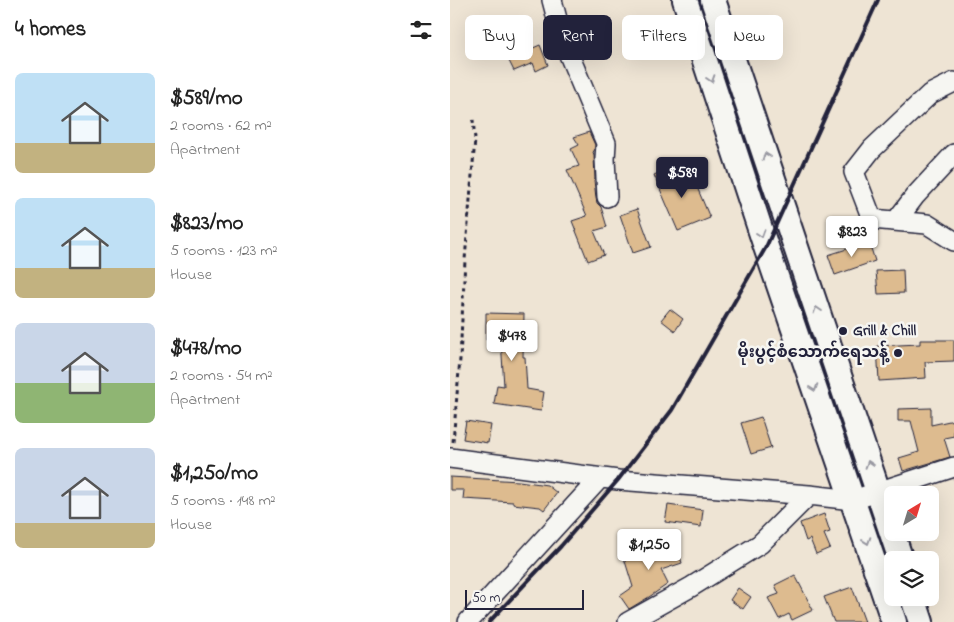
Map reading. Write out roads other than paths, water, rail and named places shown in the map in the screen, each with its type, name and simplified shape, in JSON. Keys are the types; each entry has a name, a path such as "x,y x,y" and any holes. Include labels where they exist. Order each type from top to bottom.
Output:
{"main road":[{"path":"685,0 766,247 894,622"},
{"path":"713,0 898,551"},
{"path":"916,606 921,622"}],"street":[{"path":"552,0 562,38 606,143 607,197"},
{"path":"954,82 930,94 872,149 854,172 872,219 927,224 954,241"},
{"path":"896,221 915,196 954,154"},
{"path":"451,458 618,480 853,500 954,467"},
{"path":"468,622 600,478"},
{"path":"628,622 691,587 760,544 809,495"}],"railway":[{"path":"489,622 561,546 618,480 672,410 766,247 878,0"}],"place":[{"name":"Grill & Chill","path":"843,331"},
{"name":"မိုးပွင့်စံသောက်ရေသန့်","path":"898,353"}]}
